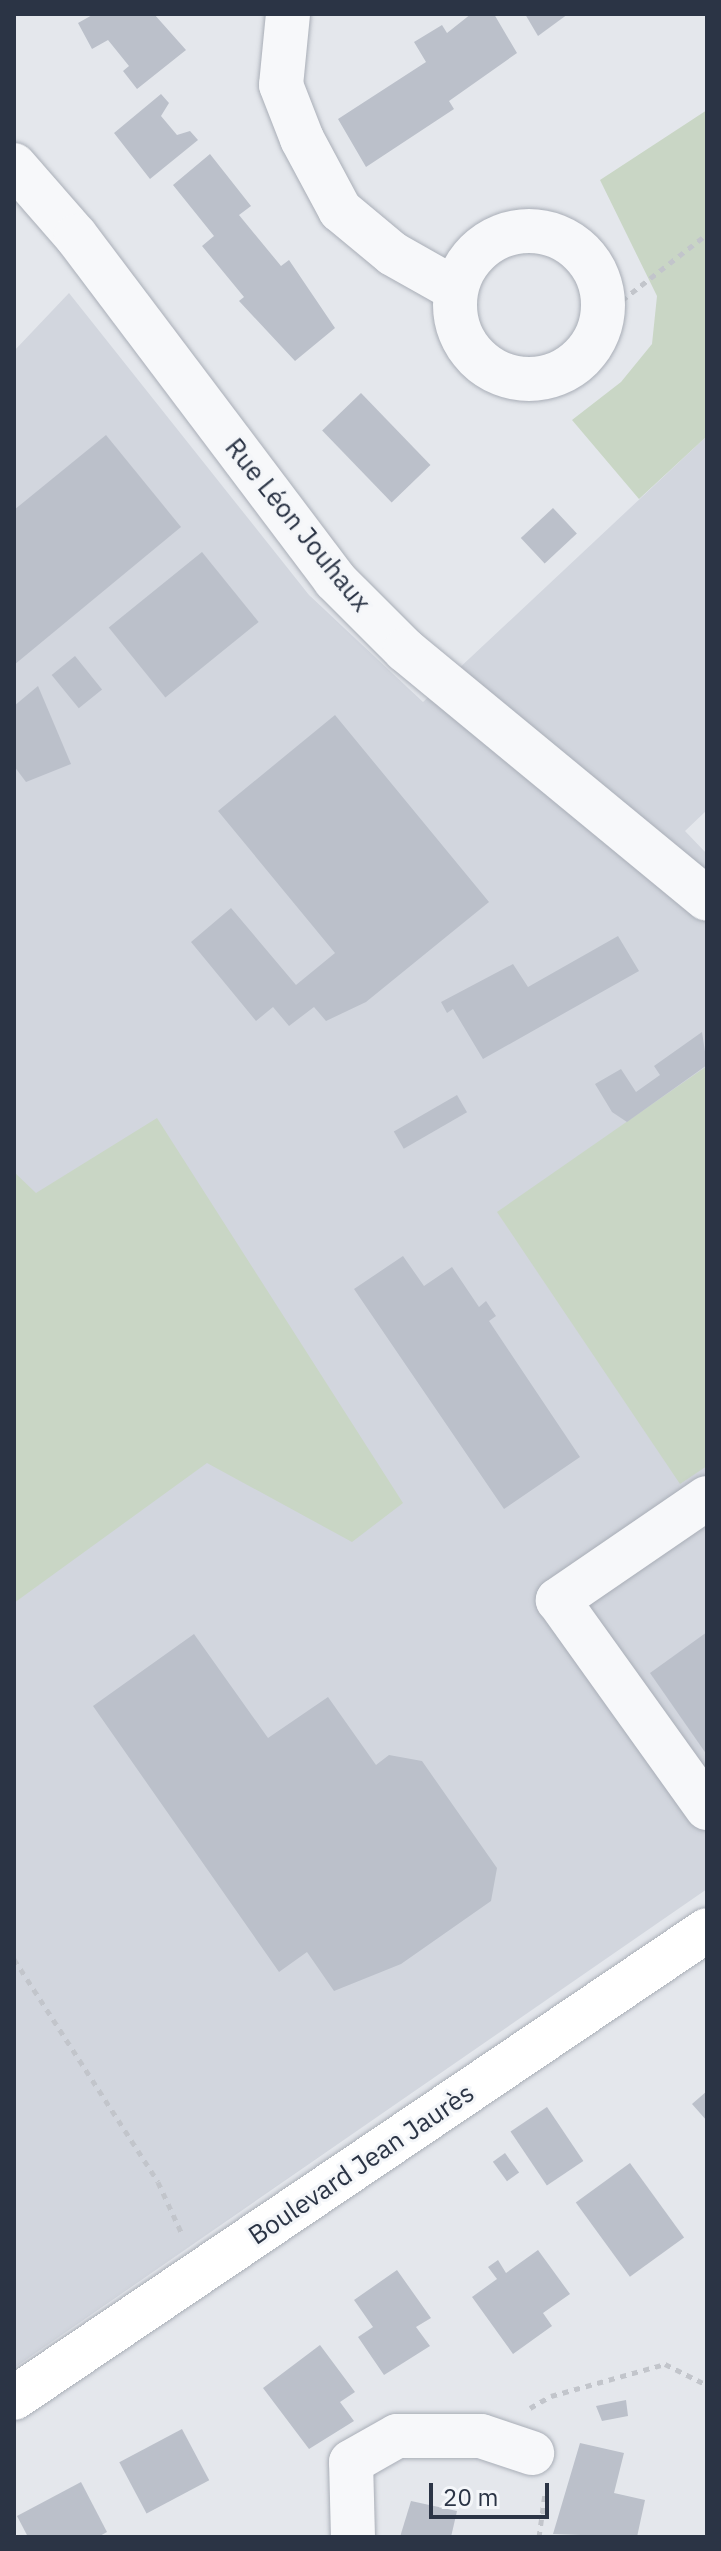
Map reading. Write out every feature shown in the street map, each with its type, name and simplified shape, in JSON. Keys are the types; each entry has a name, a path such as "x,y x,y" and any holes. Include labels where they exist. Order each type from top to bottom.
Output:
{"main road":[{"name":"Boulevard Jean Jaurès","path":"14,2398 707,1930"}],"street":[{"path":"288,14 281,85 302,139 340,210 393,254 455,289"},
{"name":"Rue Léon Jouhaux","path":"14,165 76,236 335,580 405,650 707,899"},
{"path":"542,231 576,247 599,277 603,315 587,352 555,375 515,379 479,362 464,340 457,329 455,289 472,255 504,233 542,231"},
{"path":"707,1498 558,1600 707,1808"},
{"path":"353,2537 351,2462 397,2436 481,2436 532,2453"}],"path":[{"path":"603,315 707,234"},
{"path":"14,1959 158,2182 200,2273"},
{"path":"481,2436 551,2396 665,2364 707,2385"}],"shaded area":[{"path":"69,293 309,595 423,702 707,436 707,810 685,831 707,854 707,1889 14,2368 14,351"}],"green space":[{"path":"707,110 707,436 639,499 572,420 621,382 652,344 657,296 600,180"},
{"path":"707,1066 707,1466 680,1484 497,1212"},
{"path":"157,1118 403,1503 352,1542 207,1463 14,1603 14,1172 36,1193"}],"building":[{"path":"94,14 154,14 186,50 137,89 123,71 129,66 108,40 92,49 78,23"},
{"path":"471,14 494,14 517,53 449,101 454,109 366,167 338,119 426,62 414,42 442,25 447,33"},
{"path":"525,14 568,14 538,36"},
{"path":"161,94 169,103 161,116 177,135 190,131 198,140 150,179 114,133"},
{"path":"210,154 251,206 239,215 281,266 289,260 335,328 295,361 239,301 244,297 202,246 214,236 173,185"},
{"path":"361,393 430,465 392,502 322,431"},
{"path":"106,435 181,527 14,665 14,510"},
{"path":"553,508 577,534 545,564 521,538"},
{"path":"202,552 259,622 165,697 109,628"},
{"path":"75,656 102,689 79,708 52,675"},
{"path":"38,686 71,764 26,782 14,766 14,706"},
{"path":"335,715 489,902 366,1002 326,1021 314,1007 289,1026 273,1007 256,1021 191,942 231,908 296,985 335,953 218,811"},
{"path":"618,936 639,971 483,1059 453,1009 447,1013 441,1002 513,964 528,987"},
{"path":"702,1032 707,1065 627,1122 612,1112 595,1084 621,1069 636,1092 660,1075 654,1066"},
{"path":"457,1095 467,1112 404,1149 394,1132"},
{"path":"403,1256 424,1286 452,1267 479,1307 486,1301 496,1316 489,1321 580,1457 504,1509 354,1289"},
{"path":"707,1632 707,1755 650,1673"},
{"path":"194,1634 268,1738 328,1697 376,1765 389,1755 422,1761 497,1868 491,1901 401,1964 334,1991 307,1952 279,1972 93,1706"},
{"path":"707,2091 707,2121 692,2104"},
{"path":"547,2107 583,2161 547,2185 511,2132"},
{"path":"505,2153 519,2172 507,2181 493,2162"},
{"path":"630,2163 684,2237 630,2277 576,2202"},
{"path":"538,2250 570,2294 543,2313 552,2326 513,2354 472,2297 497,2279 488,2267 498,2260 506,2273"},
{"path":"397,2270 431,2318 416,2327 430,2346 384,2375 358,2337 373,2327 354,2300"},
{"path":"320,2345 355,2392 340,2402 354,2421 309,2449 263,2388"},
{"path":"626,2400 628,2416 602,2421 596,2406"},
{"path":"182,2429 209,2480 147,2514 119,2462"},
{"path":"580,2443 624,2453 614,2493 645,2500 637,2537 553,2534"},
{"path":"81,2482 107,2532 98,2537 28,2537 17,2516"},
{"path":"411,2501 457,2511 451,2537 400,2537"}]}
